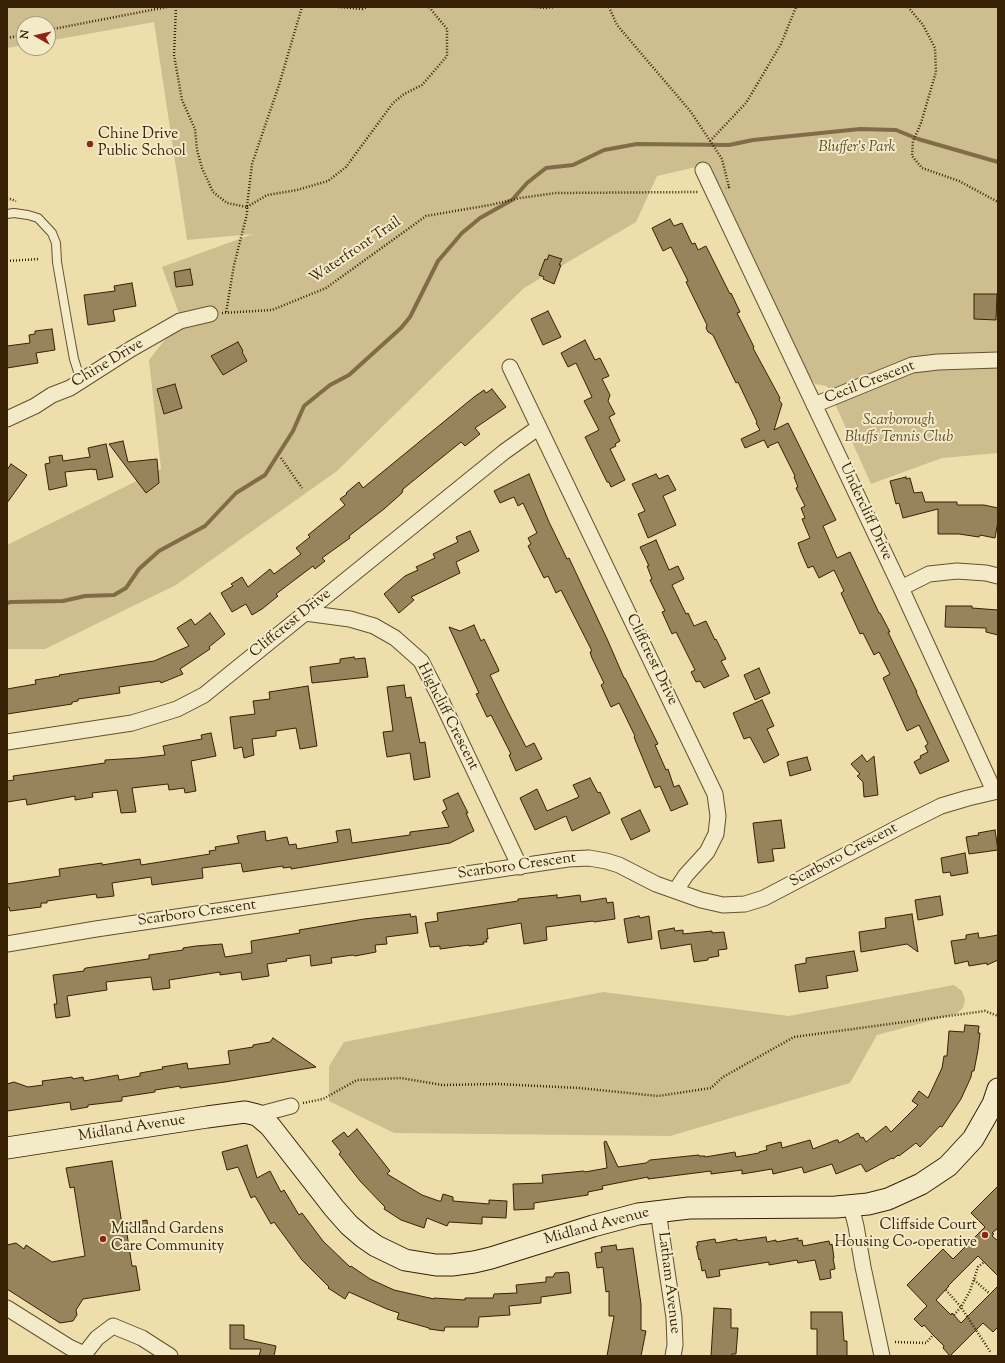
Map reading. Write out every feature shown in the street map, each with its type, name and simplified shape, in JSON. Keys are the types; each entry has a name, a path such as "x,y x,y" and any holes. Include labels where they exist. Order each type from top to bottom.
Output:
{"street":[{"name":"Undercliff Drive","path":"703,170 996,791"},
{"name":"Chine Drive","path":"7,419 35,406 52,395 70,388 131,349 180,321 210,314"},
{"name":"Cecil Crescent","path":"814,405 912,365 938,362 998,360"},
{"name":"Cliffcrest Drive","path":"510,367 715,794 718,816 716,834 707,852 676,890"},
{"name":"Cliffcrest Drive","path":"7,742 132,723 177,709 204,695 504,452 539,427"},
{"path":"901,588 929,574 957,571 998,576"},
{"name":"Highcliff Crescent","path":"305,613 350,619 374,626 395,638 421,661 520,866"},
{"name":"Scarboro Crescent","path":"7,944 104,928 568,859 589,858 606,861 619,865 656,884 701,900 723,905 745,904 764,898 941,806 996,791"},
{"name":"Midland Avenue","path":"7,1148 207,1117 245,1112 257,1115 270,1126 349,1225 363,1237 376,1246 405,1260 421,1264 441,1265 474,1262 613,1220 658,1211 689,1208 808,1208 851,1206 888,1199 921,1184 948,1166 973,1139 993,1104 998,1089"},
{"name":"Midland Avenue","path":"257,1115 291,1106"},
{"path":"851,1206 882,1356"},
{"name":"Latham Avenue","path":"658,1211 674,1318 675,1345 673,1356"},
{"path":"7,1308 84,1355 97,1338 112,1326 142,1338 170,1356"}],"lane":[{"path":"7,214 14,213 38,218 52,233 56,243 57,262 74,359 81,381"}],"path":[{"path":"56,28 167,7"},
{"path":"176,7 174,55 182,100 195,129 197,150 202,168 213,192 227,203 247,207 267,195 296,190 328,181 346,167 393,103 404,94 422,84 447,56 447,29 429,7"},
{"path":"247,207 252,164 279,86 302,7"},
{"path":"338,7 362,9 367,7"},
{"path":"534,7 555,7"},
{"path":"609,7 617,25 691,112 722,159 729,187 714,193"},
{"path":"710,141 746,104 781,44 796,7"},
{"path":"908,7 923,25 935,48 936,72 921,123 913,141 912,156 922,168 959,181 998,202"},
{"name":"Waterfront Trail","path":"247,207 247,214 234,265 226,313 272,310 326,288 426,216 490,206 520,198 556,193 714,193"},
{"path":"7,261 39,259"},
{"path":"281,458 302,488"},
{"path":"291,1106 323,1098 357,1080 401,1078 442,1084 498,1084 579,1088 658,1096 711,1088 723,1077 794,1037 985,1011 998,1016"},
{"path":"954,1315 961,1307 970,1291 978,1267 984,1262"},
{"path":"974,1280 989,1294"},
{"path":"946,1290 961,1307 991,1353"},
{"path":"896,1342 926,1343 933,1334"}],"green space":[{"name":"Bluffer's Park","path":"7,7 998,7 998,453 942,458 871,484 827,386 815,384 810,377 719,184 714,178 715,177 709,164 657,176 636,222 524,288 337,471 176,585 45,649 7,649 7,545 161,469 149,360 181,319 162,267 253,234 187,240 154,22 56,40 56,16 16,16 16,46 7,48"},
{"path":"954,985 962,991 965,1000 963,1008 956,1014 877,1035 850,1083 670,1136 394,1133 329,1101 329,1066 344,1042 603,992 789,1016"}],"building":[{"path":"670,219 674,226 682,223 692,244 695,243 698,250 706,246 730,294 731,293 740,312 737,313 754,347 753,348 782,404 774,430 788,423 836,520 823,526 837,558 850,552 879,613 890,632 888,632 949,761 920,774 914,762 921,758 920,756 928,752 925,746 928,744 919,725 907,731 883,678 890,674 879,652 874,655 863,633 860,634 841,593 844,591 834,570 819,578 813,566 808,568 801,552 798,543 810,538 802,519 805,518 801,508 805,506 796,488 798,487 794,477 795,476 778,442 769,446 768,448 764,440 745,448 741,439 760,430 756,423 757,422 713,335 708,332 706,328 707,325 686,282 688,281 671,247 663,251 652,228"},
{"path":"549,255 562,259 554,284 543,279 544,277 539,275 545,259 547,260"},
{"path":"190,269 193,285 176,287 174,272"},
{"path":"132,283 136,306 113,310 115,321 88,325 84,295 115,291 114,286"},
{"path":"974,294 997,294 996,320 974,319"},
{"path":"548,311 561,337 543,345 531,319"},
{"path":"52,329 55,350 36,353 38,363 7,368 7,346 30,343 29,335 35,334 35,331"},
{"path":"585,340 595,360 600,358 609,376 602,379 610,395 608,401 615,414 609,417 620,441 615,444 616,446 610,449 625,480 611,487 609,482 607,482 585,437 599,430 584,401 592,397 576,363 568,367 561,353"},
{"path":"238,342 247,361 223,375 211,356"},
{"path":"175,384 182,408 164,414 157,389"},
{"path":"492,389 506,407 475,428 480,434 465,446 461,442 403,489 402,493 349,536 350,538 322,558 325,561 315,569 313,566 276,594 278,596 262,609 252,615 246,604 232,612 221,593 233,586 231,584 242,577 248,587 270,569 274,574 301,554 296,548 310,537 308,535 345,505 340,499 347,494 346,493 359,482 363,488 474,397 484,390 486,393"},
{"path":"123,441 128,462 157,459 159,483 146,493 109,444"},
{"path":"106,444 113,477 98,480 96,469 65,472 67,486 49,490 45,464 50,463 49,457 62,455 63,461 90,457 88,448"},
{"path":"11,464 27,475 7,503 7,470"},
{"path":"529,474 549,522 567,559 569,558 624,678 658,744 655,745 666,770 668,769 674,787 679,785 688,804 671,811 660,786 655,788 634,737 635,736 619,703 611,707 601,685 604,683 592,658 590,652 592,651 561,590 556,593 548,576 544,578 528,546 531,544 528,538 537,533 523,503 518,506 514,497 500,503 494,491"},
{"path":"656,474 659,479 668,475 676,490 663,496 676,525 648,538 638,514 645,511 632,484"},
{"path":"906,477 906,479 910,478 914,493 922,492 925,502 957,502 957,505 984,505 998,508 998,521 995,538 980,535 979,537 959,534 938,534 938,509 903,518 899,503 896,504 890,481"},
{"path":"470,531 479,551 456,562 460,573 411,597 414,600 399,613 384,594 405,576 418,570 416,567 435,558 433,554 458,542 456,537"},
{"path":"656,540 669,570 678,566 684,579 672,585 686,614 688,613 694,626 706,621 726,659 721,661 729,676 704,688 700,681 696,682 691,672 695,670 676,632 672,634 662,612 665,611 650,580 652,579 647,566 649,566 640,547"},
{"path":"946,606 972,606 972,608 998,610 998,635 986,632 986,628 945,627"},
{"path":"210,613 225,634 209,647 210,649 180,669 183,674 161,683 160,681 119,687 120,693 78,699 78,701 72,702 72,704 7,714 7,689 36,684 35,680 60,676 59,675 154,661 189,646 177,628 191,619 195,625"},
{"path":"474,625 481,641 484,639 498,668 499,671 490,675 506,708 526,747 534,743 542,759 516,771 509,755 511,754 491,715 487,717 476,694 479,693 449,627 460,631"},
{"path":"354,657 355,659 365,658 368,677 312,683 310,667 340,663 340,659"},
{"path":"759,668 770,693 755,700 744,675"},
{"path":"404,685 406,698 411,697 420,743 425,742 430,777 414,780 410,753 387,757 383,732 393,731 387,687"},
{"path":"308,686 317,746 300,749 296,728 276,731 276,736 252,739 254,755 244,758 242,747 234,749 230,717 255,714 253,701 270,699 269,692"},
{"path":"762,700 774,726 767,729 779,755 764,763 750,737 744,739 733,713"},
{"path":"211,733 216,756 191,761 196,791 185,793 184,788 169,790 168,784 132,788 136,812 121,813 117,790 92,793 93,797 75,800 75,796 27,805 26,799 7,802 7,781 14,780 13,776 105,763 105,760 165,755 163,746 202,739 201,735"},
{"path":"862,755 867,762 874,756 878,795 864,797 863,782 857,776 860,774 851,764"},
{"path":"807,757 811,770 790,776 787,762"},
{"path":"590,778 598,793 600,792 610,813 572,831 566,816 535,830 520,798 537,789 547,811 579,797 573,785"},
{"path":"458,793 468,813 466,813 474,831 450,843 291,869 291,867 283,868 283,866 243,872 241,863 202,868 203,878 152,885 151,877 112,883 114,896 97,898 96,894 47,901 47,903 41,903 41,907 10,911 9,907 7,908 7,884 60,876 59,869 102,863 102,865 140,859 141,865 210,854 209,851 216,850 215,847 239,843 237,836 265,831 266,841 287,837 289,845 296,844 297,849 338,842 336,831 350,829 352,843 410,835 410,832 449,827 442,812 447,809 443,800"},
{"path":"640,810 650,831 631,840 621,819"},
{"path":"781,820 785,848 772,849 774,861 758,863 753,823"},
{"path":"995,830 998,850 969,854 966,837"},
{"path":"965,853 968,873 951,876 950,872 943,873 941,858"},
{"path":"557,895 557,898 580,895 581,902 606,898 607,903 613,902 615,919 546,927 547,940 524,944 521,923 487,929 488,939 486,939 487,942 483,942 484,944 440,949 440,946 430,947 425,923 438,921 437,913 518,901 518,899"},
{"path":"940,896 943,915 918,920 915,900"},
{"path":"410,914 411,917 416,916 418,933 386,937 387,944 375,945 376,952 331,958 332,963 311,966 310,955 286,959 287,961 267,964 269,976 242,980 241,972 220,975 220,972 169,980 170,988 153,990 151,977 106,982 107,990 67,996 70,1016 56,1018 54,1004 57,1004 53,975 84,971 86,968 149,959 149,955 183,950 183,948 196,946 222,944 225,957 252,953 251,941 300,933 299,930 364,919"},
{"path":"912,914 918,952 907,944 861,952 859,932 886,928 885,918"},
{"path":"639,916 640,918 649,916 652,939 628,943 624,919"},
{"path":"674,928 675,931 683,930 683,934 712,931 712,933 724,932 727,949 718,950 719,956 708,958 708,960 694,962 691,944 661,949 658,931"},
{"path":"978,933 979,938 998,935 998,960 987,965 987,963 969,966 968,961 955,964 951,941 966,939 966,935"},
{"path":"854,951 858,971 826,976 828,988 799,992 795,965 806,963 806,958"},
{"path":"965,1025 979,1026 978,1033 980,1033 974,1071 972,1071 971,1077 961,1099 942,1127 940,1126 920,1147 916,1143 899,1156 898,1155 866,1172 861,1164 836,1174 832,1164 804,1173 802,1167 773,1174 772,1169 742,1174 742,1170 711,1174 711,1171 648,1179 648,1177 602,1186 603,1189 588,1192 588,1195 534,1203 534,1209 514,1210 513,1184 543,1183 542,1175 585,1172 607,1168 604,1142 606,1141 618,1167 646,1163 650,1160 699,1155 705,1157 735,1152 736,1157 759,1153 767,1150 766,1146 781,1142 782,1148 810,1140 813,1149 836,1140 838,1140 839,1143 858,1133 866,1142 886,1126 891,1132 918,1105 912,1101 919,1091 928,1098 942,1068 944,1056 947,1056 949,1031 964,1032"},
{"path":"273,1038 316,1067 225,1082 155,1090 155,1092 122,1097 122,1101 88,1105 88,1107 71,1110 70,1102 7,1111 7,1084 14,1082 28,1087 43,1085 42,1081 72,1077 73,1079 83,1077 84,1081 118,1075 119,1080 140,1076 140,1073 163,1069 162,1067 187,1063 188,1069 230,1064 228,1051 253,1047 253,1045 270,1042"},
{"path":"357,1129 390,1171 387,1174 422,1195 439,1201 441,1201 443,1194 453,1197 453,1201 489,1204 489,1200 507,1201 506,1218 482,1217 482,1224 449,1222 447,1226 427,1218 424,1228 401,1220 384,1209 385,1207 360,1181 339,1154 341,1152 332,1141 344,1132 348,1137"},
{"path":"247,1145 257,1178 270,1171 281,1192 284,1190 299,1215 302,1213 323,1241 350,1267 351,1266 370,1279 394,1290 434,1299 465,1300 465,1298 493,1298 494,1294 517,1293 516,1285 546,1282 546,1277 553,1277 555,1273 568,1272 571,1293 541,1297 541,1303 509,1306 510,1315 479,1317 478,1327 445,1327 444,1331 429,1329 397,1319 399,1313 349,1292 345,1299 328,1288 329,1287 302,1260 274,1222 271,1224 255,1196 251,1198 238,1167 227,1170 222,1152"},
{"name":"Midland Gardens Care Community","path":"112,1161 122,1224 147,1220 148,1231 127,1234 132,1266 136,1266 140,1290 83,1299 76,1310 77,1315 73,1321 60,1323 7,1289 7,1245 16,1243 24,1249 26,1245 52,1262 85,1256 74,1187 70,1188 66,1168"},
{"path":"998,1186 998,1228 992,1233 994,1234 992,1236 998,1241 998,1276 978,1256 936,1300 951,1315 952,1313 961,1323 998,1286 998,1327 993,1332 983,1323 950,1356 943,1348 944,1346 924,1325 922,1327 914,1319 927,1306 907,1285 943,1249 953,1259 985,1227 971,1213"},
{"path":"766,1237 767,1242 798,1238 798,1241 802,1240 803,1246 829,1241 830,1245 832,1244 835,1269 830,1270 831,1278 820,1280 815,1260 798,1263 797,1260 769,1265 769,1262 719,1270 720,1276 707,1278 705,1270 702,1271 696,1246 698,1246 697,1242 715,1239 716,1243 737,1239 737,1241"},
{"path":"616,1245 617,1250 633,1248 641,1304 641,1330 646,1331 641,1356 607,1356 614,1316 609,1316 609,1291 606,1292 603,1267 597,1268 595,1253 602,1252 601,1247"},
{"path":"714,1308 731,1309 731,1328 738,1328 736,1354 732,1354 732,1356 711,1356"},
{"path":"811,1312 842,1312 844,1341 847,1341 847,1356 817,1356 817,1329 811,1329"},
{"path":"230,1325 244,1325 244,1339 276,1346 274,1356 259,1356 261,1349 230,1349"}],"waterway":[{"path":"7,603 63,601 85,596 114,595 126,588 139,569 159,551 205,526 236,493 265,475 293,431 304,406 330,385 349,375 401,328 410,317 438,261 462,233 480,218 512,200 527,183 546,168 573,165 604,150 637,144 729,145 753,140 860,129 896,130 918,139 998,162"}],"place":[{"name":"Chine Drive Public School","path":"90,144"},
{"name":"Cliffside Court Housing Co-operative","path":"985,1235"},
{"name":"Midland Gardens Care Community","path":"103,1239"}],"park label":[{"name":"Scarborough Bluffs Tennis Club","path":"899,430"}]}
